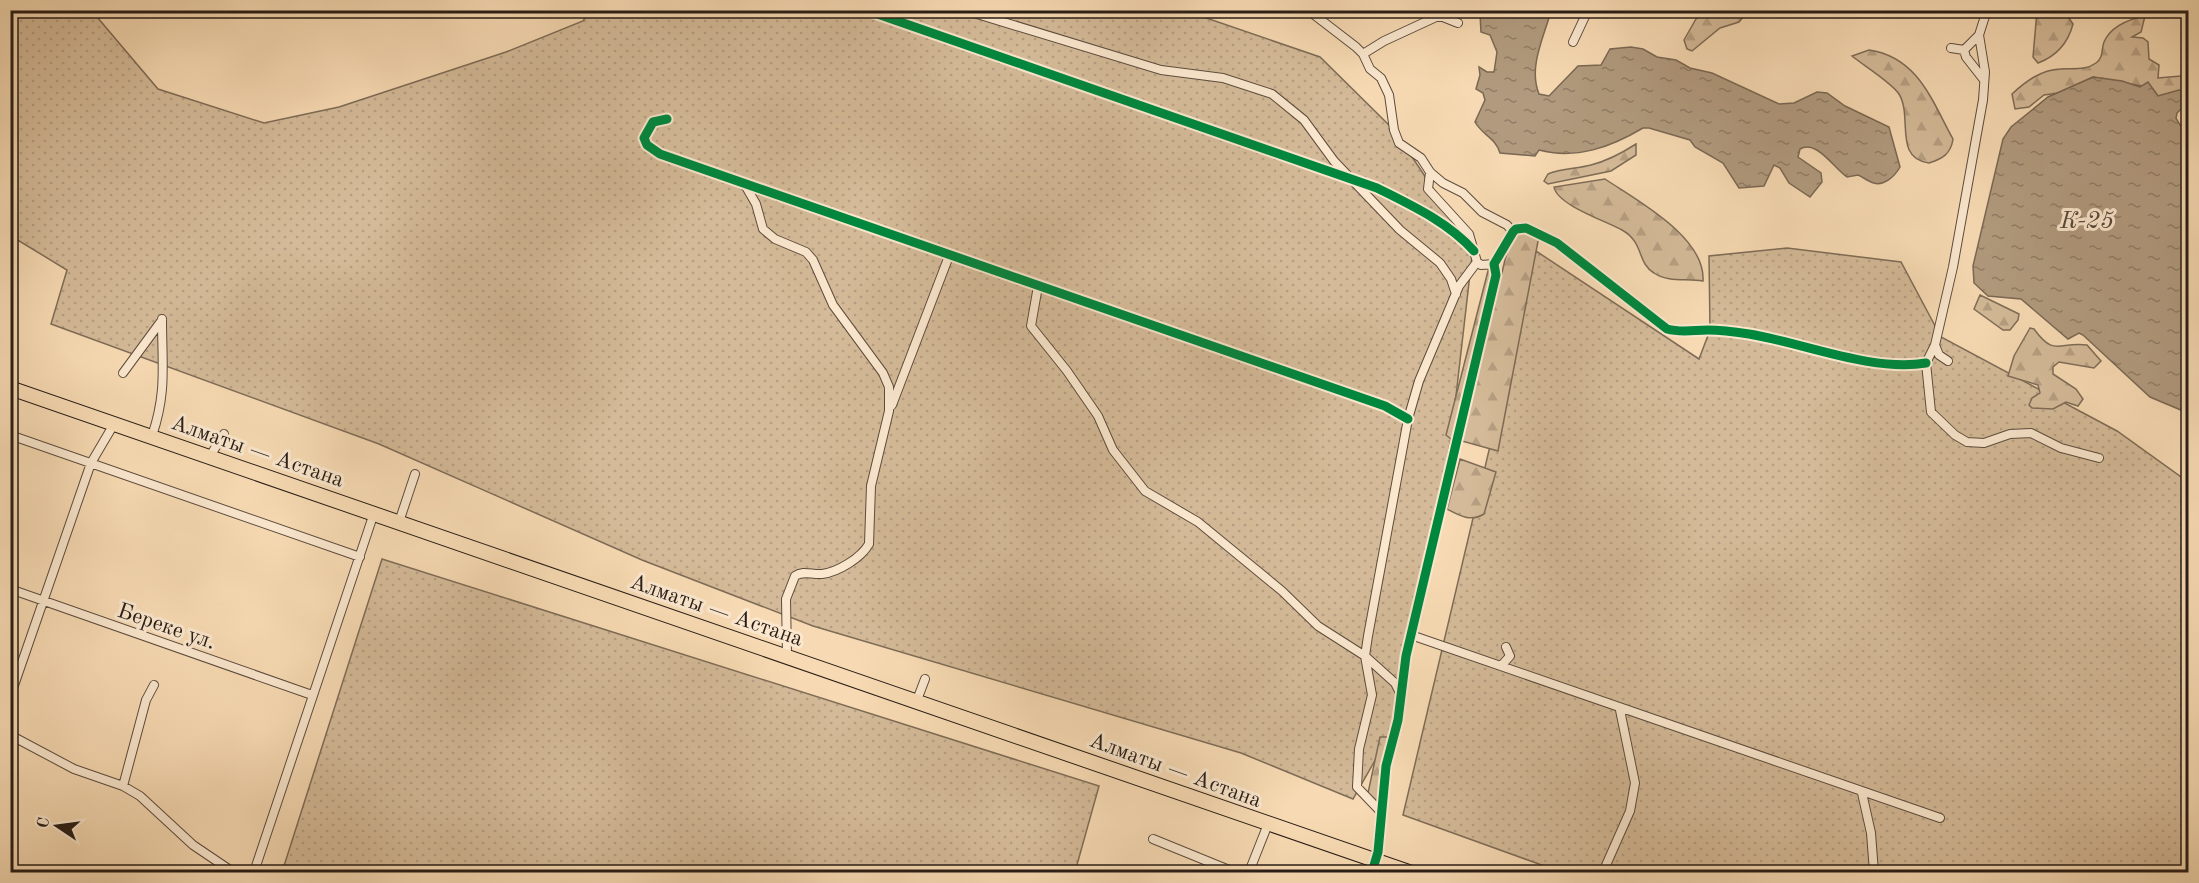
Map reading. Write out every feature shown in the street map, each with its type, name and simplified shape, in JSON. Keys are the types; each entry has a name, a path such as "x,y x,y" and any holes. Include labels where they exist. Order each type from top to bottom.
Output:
{"highway":[{"name":"Алматы — Астана","path":"12,393 152,436 917,700 1268,824 1374,867 1409,873"}],"street":[{"path":"866,10 1377,188 1422,210 1464,240 1474,250"},
{"path":"964,10 1161,69 1223,78 1272,94 1304,120 1350,179 1400,230 1440,263 1451,279 1456,294"},
{"path":"1308,10 1364,54 1370,69 1387,86 1395,136 1399,143 1421,158 1430,172 1443,183 1463,193 1482,212 1507,225 1513,232"},
{"path":"1572,42 1588,10"},
{"path":"1987,10 1979,35 1984,80 1972,170 1935,345 1926,363 1931,412 1955,435 1967,442 1984,442 2010,434 2031,433 2061,448 2099,458"},
{"path":"1364,54 1377,45 1436,17 1443,16 1458,23"},
{"path":"1964,50 1979,35"},
{"path":"1951,48 1964,50"},
{"path":"1964,50 1966,57 1984,80"},
{"path":"668,119 653,122 644,138 650,148 660,154 1385,406 1408,419"},
{"path":"1430,172 1428,189 1469,234 1477,262 1481,265 1494,264"},
{"path":"745,184 756,204 763,229 775,239 806,252 813,260 833,305 883,373 890,387 889,411"},
{"path":"1374,867 1386,766 1398,720 1400,693 1411,635 1473,379 1496,274 1494,264 1516,229 1526,228 1557,243 1667,329 1677,332 1710,330 1752,335 1885,364 1909,366 1926,363"},
{"path":"787,655 786,598 795,576 803,572 825,574 852,561 869,544 872,478 889,411 950,256"},
{"path":"1381,812 1357,787 1359,748 1372,696 1365,656 1408,419 1419,381 1456,294 1477,262"},
{"path":"1038,286 1031,326 1067,371 1098,416 1113,450 1145,491 1198,522 1282,591 1318,626 1365,656 1395,683 1400,693"},
{"path":"123,373 162,320 165,372 159,416 152,436"},
{"path":"1935,345 1939,355 1948,361"},
{"path":"10,697 92,463 114,424"},
{"path":"210,456 224,434"},
{"path":"10,435 360,557"},
{"path":"399,522 415,474"},
{"path":"254,873 374,513"},
{"name":"Береке ул.","path":"10,589 312,695"},
{"path":"1411,635 1620,710 1940,818"},
{"path":"1501,666 1510,656 1506,647"},
{"path":"917,700 925,679"},
{"path":"123,786 146,700 154,685"},
{"path":"1603,873 1630,811 1635,783 1620,710"},
{"path":"10,735 75,769 123,786 140,796 193,845 233,873"},
{"path":"1862,793 1871,833 1874,873"},
{"path":"1249,873 1268,824"},
{"path":"1153,839 1234,873"}],"green space":[{"path":"11,11 92,11 158,89 264,123 339,107 506,52 583,21 590,11 1186,11 1320,57 1394,130 1473,248 1451,439 1411,635 1398,720 1353,799 1241,753 813,626 642,560 379,444 51,324 67,270 11,236"},
{"path":"1705,11 1741,11 1744,16 1739,22 1720,28 1692,51 1687,49 1684,40 1696,19"},
{"path":"2037,11 2064,11 2073,24 2061,48 2051,57 2038,63 2033,57"},
{"path":"2145,16 2141,32 2132,37 2143,38 2148,42 2149,59 2159,65 2158,78 2181,76 2188,57 2188,92 2183,90 2158,96 2152,88 2093,77 2059,93 2044,95 2029,107 2015,109 2012,94 2028,81 2053,70 2092,66 2100,58 2104,42 2111,32 2127,21"},
{"path":"1869,50 1886,54 1900,62 1922,83 1953,139 1950,149 1942,158 1929,163 1918,160 1911,153 1907,145 1905,114 1899,94 1852,56"},
{"path":"1636,144 1636,155 1611,171 1548,184 1544,181 1548,174 1597,163"},
{"path":"1605,179 1667,221 1681,235 1693,249 1701,265 1703,281 1672,279 1654,273 1645,264 1634,240 1629,235 1573,206 1557,194 1554,187"},
{"path":"1519,231 1539,236 1498,451 1462,441 1505,260 1511,239"},
{"path":"1787,248 1901,262 1941,337 2117,431 2188,482 2188,872 1561,872 1403,815 1536,251 1699,359 1710,330 1709,256"},
{"path":"1491,268 1495,270 1454,438 1451,439 1446,435 1488,271"},
{"path":"1980,295 2019,314 2018,320 2010,330 2003,330 1974,309"},
{"path":"2030,328 2053,346 2087,345 2101,361 2094,368 2059,362 2053,367 2053,374 2076,389 2083,399 2078,406 2066,402 2053,409 2032,408 2029,405 2032,398 2040,393 2038,385 2008,376 2014,356"},
{"path":"1460,459 1496,472 1484,514 1475,518 1456,514 1447,509"},
{"path":"382,559 1099,786 1075,872 290,872 283,869"},
{"path":"1380,737 1390,737 1383,807 1368,793"}],"water":[{"path":"1477,11 1551,11 1536,63 1536,84 1539,94 1549,96 1578,66 1601,65 1610,49 1631,47 1643,49 1657,57 1676,60 1690,68 1712,73 1779,104 1794,103 1817,92 1827,93 1845,106 1889,127 1900,167 1888,180 1875,183 1858,175 1847,177 1818,151 1806,147 1800,149 1798,157 1821,173 1822,182 1810,197 1789,183 1780,168 1774,165 1764,186 1739,188 1723,163 1695,147 1690,140 1649,128 1643,128 1618,141 1593,150 1553,153 1539,150 1535,156 1500,153 1475,122 1485,100 1483,93 1476,89 1480,75 1479,67 1487,72 1494,72 1497,52 1490,35 1481,32 1480,14"},
{"name":"К-25","path":"2093,77 2122,81 2140,87 2148,82 2158,96 2179,90 2188,92 2188,102 2177,113 2176,118 2180,125 2188,123 2188,413 2150,397 2083,335 2079,333 2068,339 2021,299 1988,296 1974,283 1973,266 2003,139 2011,127 2048,97"}],"cycle path":[{"path":"866,10 1377,188 1441,223 1474,251"},
{"path":"667,119 653,122 644,138 647,145 660,154 1385,406 1408,419"},
{"path":"1372,872 1378,852 1386,766 1398,720 1406,656 1496,275 1494,264 1516,229 1526,228 1557,243 1667,329 1718,330 1749,334 1883,364 1926,363"}]}
